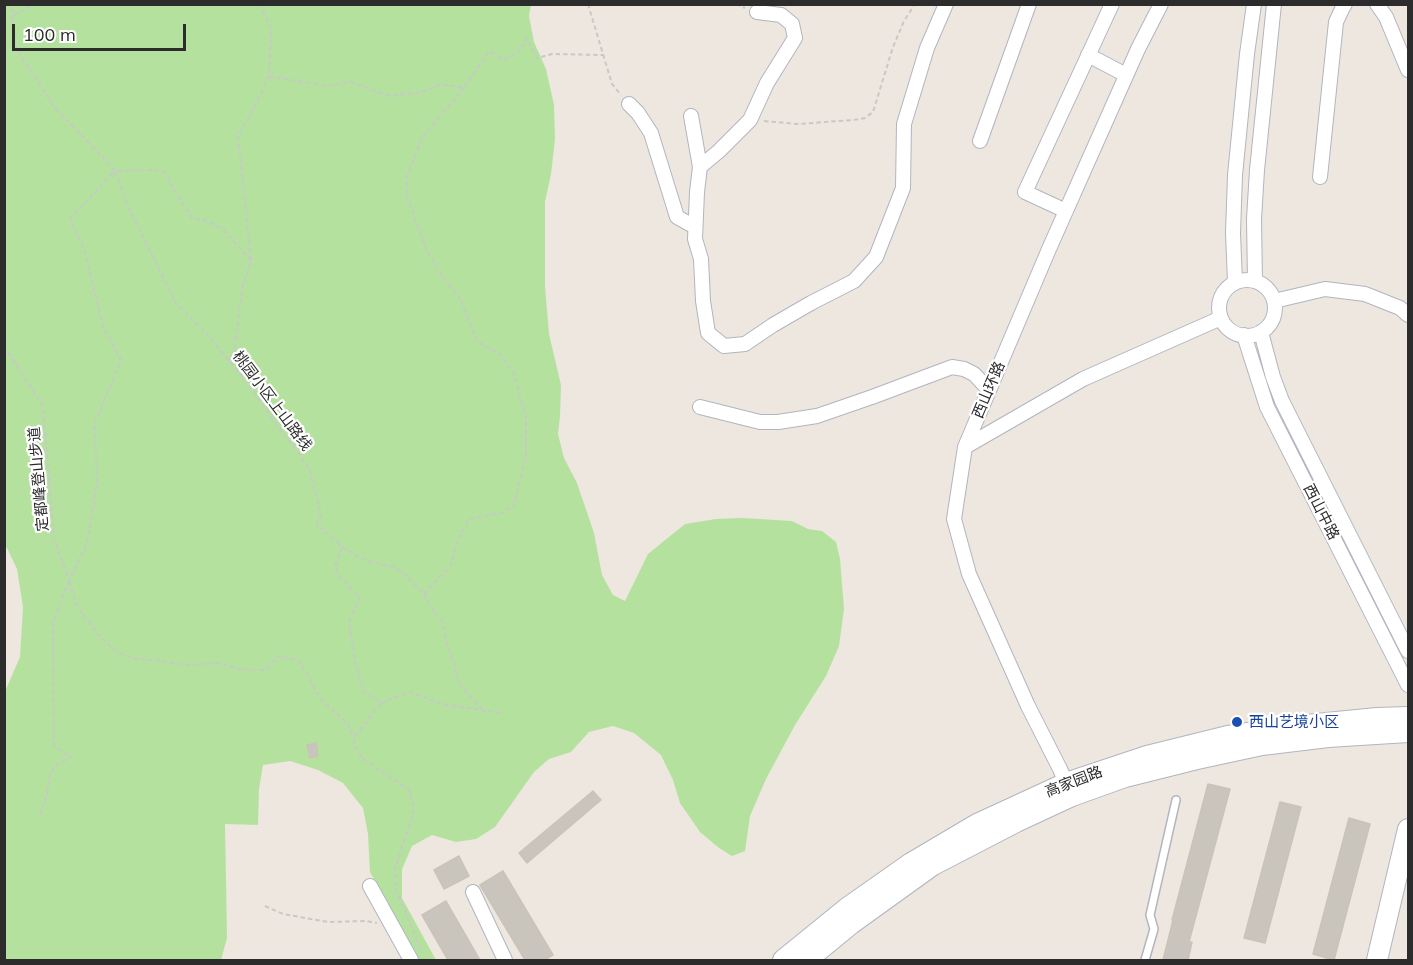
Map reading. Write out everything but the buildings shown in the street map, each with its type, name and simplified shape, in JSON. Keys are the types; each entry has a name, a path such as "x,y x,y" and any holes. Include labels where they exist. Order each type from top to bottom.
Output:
{"main road":[{"name":"高家园路","path":"783,960 847,908 911,863 977,824 1066,783 1147,756 1228,736 1296,726 1408,717"},
{"name":"高家园路","path":"807,960 851,924 933,865 1072,796 1125,777 1262,745 1328,736 1408,732"},
{"path":"1377,960 1408,829"}],"street":[{"path":"691,116 700,167 695,239 701,259 703,301 708,333 724,346 745,344 811,303 854,281 876,257 903,188 904,124 927,48 946,4"},
{"path":"980,141 1029,4"},
{"path":"1066,211 1025,192 1112,4"},
{"name":"西山环路","path":"1066,783 1028,706 969,574 954,519 965,447 1126,75 1161,4"},
{"path":"1235,283 1233,233 1235,175 1254,4"},
{"path":"1255,281 1254,219 1257,170 1274,4"},
{"path":"1320,177 1336,22 1345,4"},
{"path":"1377,4 1386,17 1408,70"},
{"path":"700,167 720,151 750,120 767,83 795,38 792,24 781,15 757,12"},
{"path":"1088,55 1126,75"},
{"path":"629,104 651,133 677,217 695,227"},
{"path":"1242,280 1255,281 1266,287 1271,294 1275,309 1270,324 1261,332 1249,336 1232,331 1225,325 1219,310 1220,301 1228,287 1242,280"},
{"path":"1274,302 1325,289 1365,294 1400,308 1408,315"},
{"path":"965,447 1083,379 1221,318"},
{"name":"西山中路","path":"1261,332 1282,401 1408,651"},
{"name":"西山中路","path":"1244,335 1267,407 1408,685"},
{"path":"700,407 760,422 778,422 817,416 952,367 974,374 989,390"},
{"path":"370,886 392,926 416,957"},
{"path":"473,892 505,960"}],"lane":[{"path":"1145,960 1154,929 1150,915 1176,800"}],"path":[{"path":"12,4 14,43 55,108 115,171"},
{"path":"13,16 33,4"},
{"path":"228,360 233,357 243,285 251,261 238,135 253,111 269,76 271,28 260,4"},
{"path":"588,4 612,84 629,104"},
{"path":"750,120 798,124 865,118 873,112 893,47 904,21 915,4"},
{"path":"424,594 451,566 456,545 469,519 502,513 514,505 526,456 526,417 514,375 501,355 477,341 459,296 442,278 426,249 407,196 407,176 423,136 464,88 489,51 505,60 519,51 527,38 537,58 552,54 604,55"},
{"path":"269,76 327,86 351,82 389,96 423,92 440,84 464,88"},
{"path":"40,815 54,766 70,757 54,746 52,622 87,543 97,484 95,423 121,360 103,326 84,249 70,219 115,171 156,170 165,173 192,218 204,220 223,229 251,261"},
{"name":"桃园小区上山路线","path":"115,171 126,202 176,303 207,334 248,383 280,431 309,468 321,514 317,524 342,548"},
{"name":"定都峰登山步道","path":"4,346 43,406 54,538 69,581"},
{"path":"381,704 363,690 355,661 349,621 360,597 342,580 335,567 342,548 364,560 396,567 424,594 442,621 458,680 483,710"},
{"path":"69,581 77,606 100,637 117,652 134,659 186,665 218,663 248,670 265,670 279,656 298,660 321,699 348,724 354,738 354,746 363,759 408,789 413,804 413,814 395,869 396,889 421,948 416,957"},
{"path":"354,738 381,704 410,692 443,704 501,713"},
{"path":"266,906 283,914 328,922 366,921 392,926"}],"green space":[{"path":"5,5 531,5 529,16 534,42 546,69 554,105 555,139 545,202 545,286 549,334 561,385 558,434 564,458 577,483 594,533 602,575 613,595 625,601 648,554 685,524 743,518 792,521 808,529 822,531 836,542 840,559 844,609 839,646 826,676 795,725 766,779 750,816 745,851 732,856 700,832 680,803 673,780 661,755 634,733 613,726 589,732 571,752 549,759 534,772 495,827 476,839 456,842 432,835 412,846 402,869 402,898 436,960 417,960 370,872 368,834 363,808 343,783 318,770 290,761 263,765 259,789 258,825 225,824 227,938 221,960 5,960 4,694 20,657 23,607 17,569 4,545"}],"place":[{"name":"西山艺境小区","path":"1237,722"}]}
